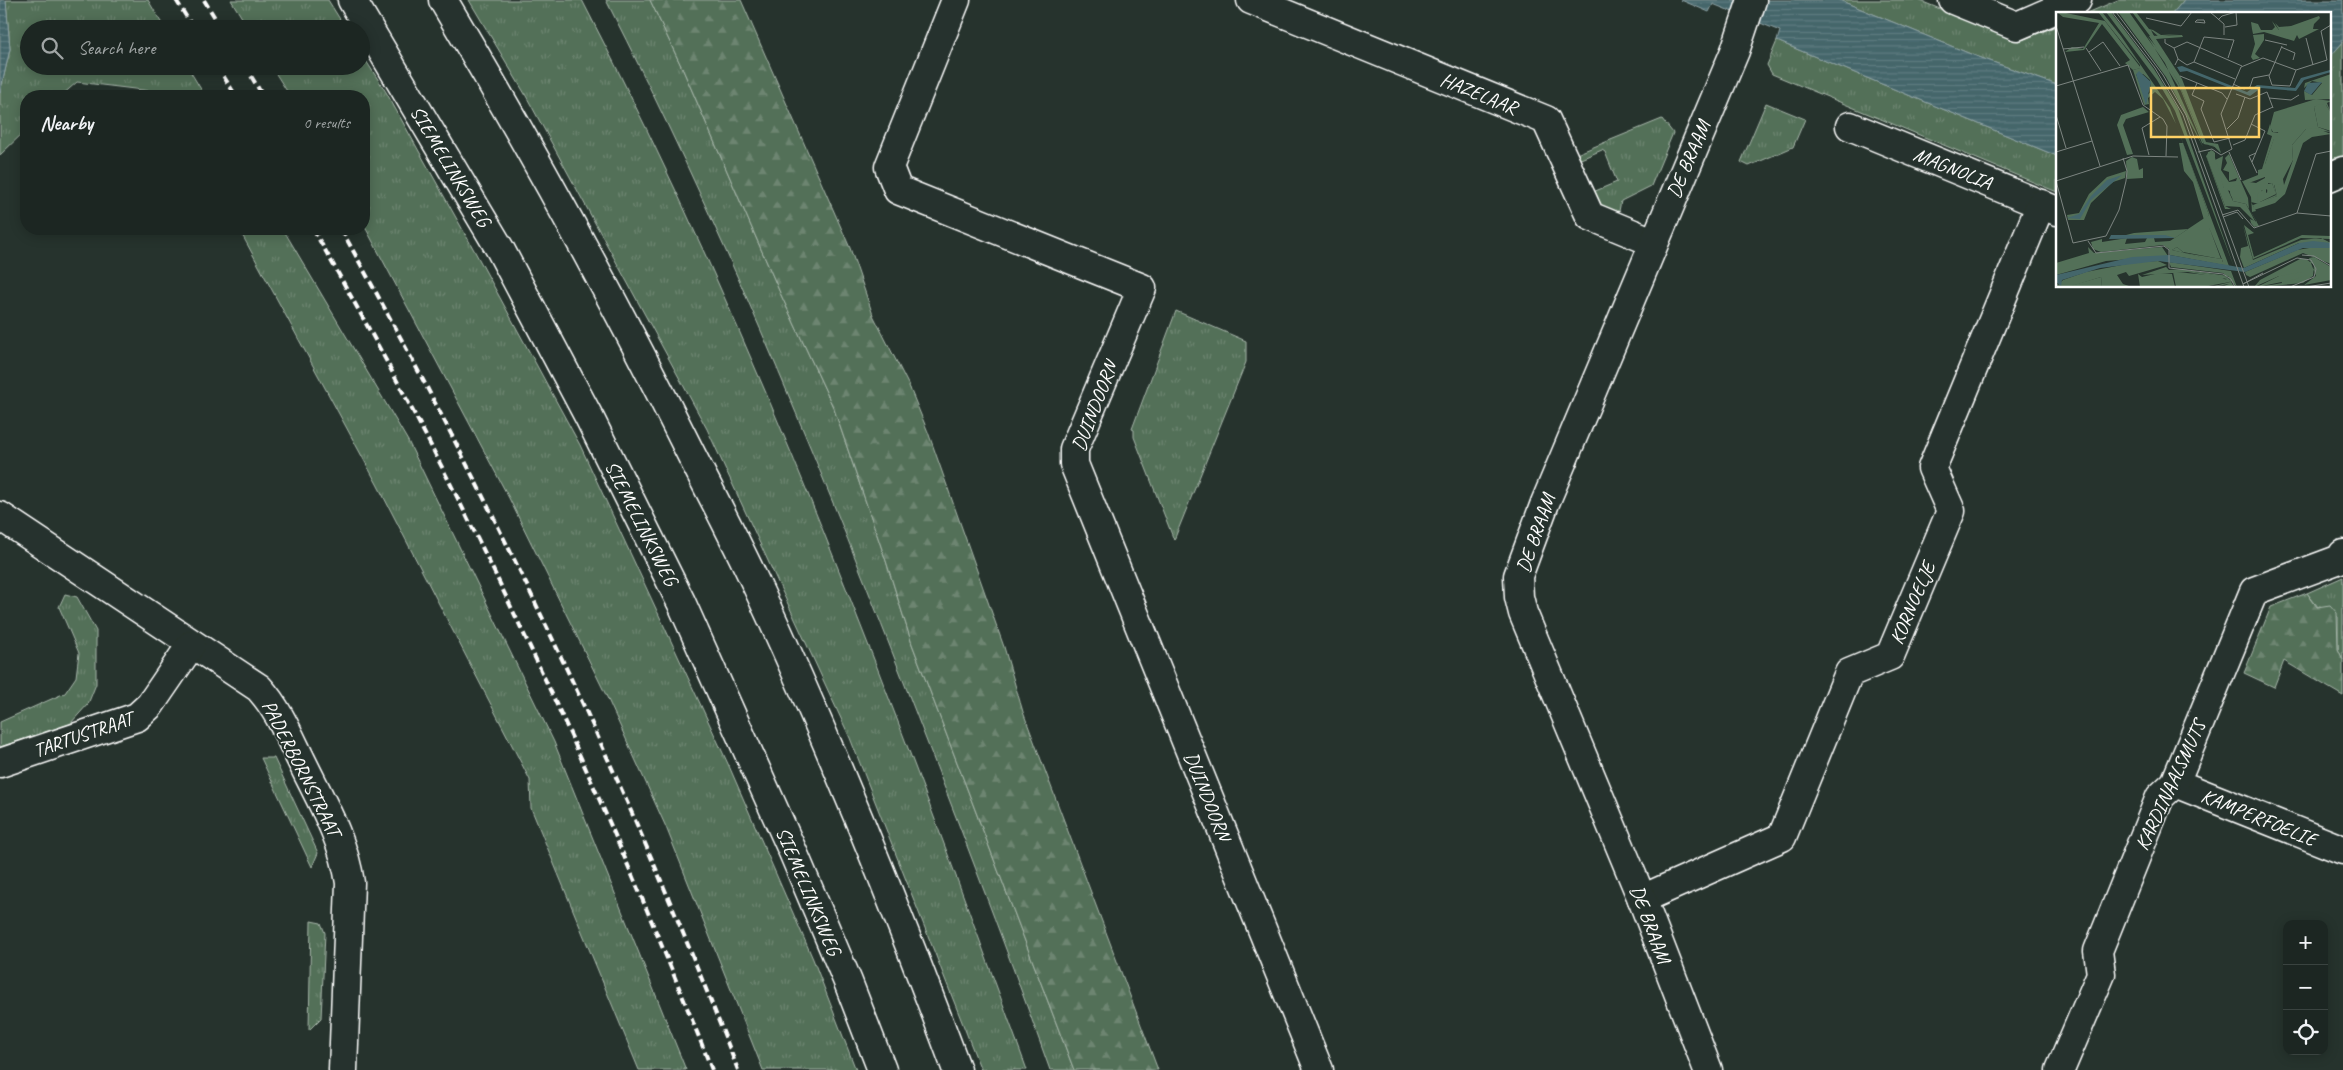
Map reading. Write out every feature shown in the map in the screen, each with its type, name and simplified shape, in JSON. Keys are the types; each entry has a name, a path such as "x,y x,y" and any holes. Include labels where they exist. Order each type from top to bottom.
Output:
{"street":[{"name":"SIEMELINKSWEG","path":"352,0 364,20"},
{"path":"443,0 584,244 641,353 755,581 812,707 920,971 957,1070"},
{"name":"DUINDOORN","path":"956,0 889,167 898,190 1142,288 1074,449 1074,464 1319,1070"},
{"name":"HAZELAAR","path":"1251,0 1546,120 1590,216 1653,242"},
{"name":"DE BRAAM","path":"1708,1070 1642,899 1523,613 1519,597 1518,576 1545,503 1653,242 1735,51 1752,0"},
{"path":"1953,0 2017,26 2077,0"},
{"name":"SIEMELINKSWEG","path":"370,30 500,249 590,419 682,602 797,861 848,982 882,1070"},
{"name":"MAGNOLIA","path":"1850,126 2049,208"},
{"path":"2330,177 2343,171"},
{"name":"KORNOELJE","path":"1642,899 1782,837 1849,673 1890,656 1951,511 1932,468 2049,208"},
{"name":"PADERBORNSTRAAT","path":"0,516 191,645 259,688 273,704 340,842 347,861 350,883 343,1070"},
{"name":"KARDINAALSMUTS","path":"2060,1070 2101,974 2098,951 2160,797 2175,783 2254,591 2340,559 2343,554"},
{"name":"TARTUSTRAAT","path":"0,763 137,717 150,705 191,645"},
{"name":"KAMPERFOELIE","path":"2175,783 2343,850"}],"green space":[{"path":"6,0 148,0 160,20 20,20 20,75 192,75 201,90 143,90 77,82 68,90 20,90 20,136 0,155 0,93 10,49"},
{"path":"231,0 328,0 340,20 243,20"},
{"path":"469,0 582,0 647,130 708,261 822,528 927,798 1027,1070 981,1070 850,738 707,429 525,94"},
{"path":"606,0 650,0 683,70 781,295 834,409 912,644 1074,1070 1050,1070 995,918 865,582 796,413 761,330 686,164"},
{"path":"650,0 741,0 850,248 873,315 909,386 928,432 1004,647 1023,712 1158,1070 1074,1070 912,644 834,409 781,295 683,70"},
{"path":"1839,0 1918,0 2019,41 2056,26 2056,85 1973,55"},
{"path":"2118,0 2184,0 2174,12 2090,12"},
{"path":"1777,41 2056,156 2056,192 1772,74 1767,65"},
{"path":"2343,42 2343,157 2330,163 2330,57"},
{"path":"370,67 386,92 580,445 729,766 813,959 856,1070 763,1070 666,827 606,695 509,498 369,235 370,90 286,90 277,75 370,75"},
{"path":"1766,103 1805,119 1793,147 1749,166 1741,162"},
{"path":"1662,119 1673,133 1651,186 1621,201 1618,216 1602,209 1592,198 1593,192 1617,182 1605,152 1602,150 1576,161 1574,155"},
{"path":"242,235 287,235 408,441 554,742 686,1070 639,1070 531,808 530,780 377,484"},
{"path":"1176,311 1246,341 1246,362 1174,540 1134,437 1134,430 1132,429"},
{"path":"2343,577 2343,660 2338,649 2338,617 2320,606 2318,607 2307,593"},
{"path":"2307,593 2317,607 2330,605 2337,613 2338,649 2343,660 2343,696 2284,661 2274,687 2244,673 2271,607"},
{"path":"65,594 77,597 96,631 96,684 88,704 70,724 0,747 0,722 65,693 76,677 79,653 59,607"},
{"path":"261,758 274,758 318,853 312,867"},
{"path":"311,921 321,923 325,933 321,1018 309,1030"}],"water":[{"path":"0,0 6,0 10,49 0,93"},
{"path":"1681,0 1839,0 1973,55 2056,85 2056,156 1777,41 1780,31 1713,4 1709,12"},
{"path":"2184,0 2343,0 2343,42 2330,57 2330,12 2174,12"}],"railway":[{"path":"176,0 188,20"},
{"path":"204,0 216,20"},
{"path":"223,75 232,90"},
{"path":"250,75 259,90"},
{"path":"316,235 425,434 528,642 577,748 712,1070"},
{"path":"344,235 451,434 554,642 650,854 738,1070"}]}
